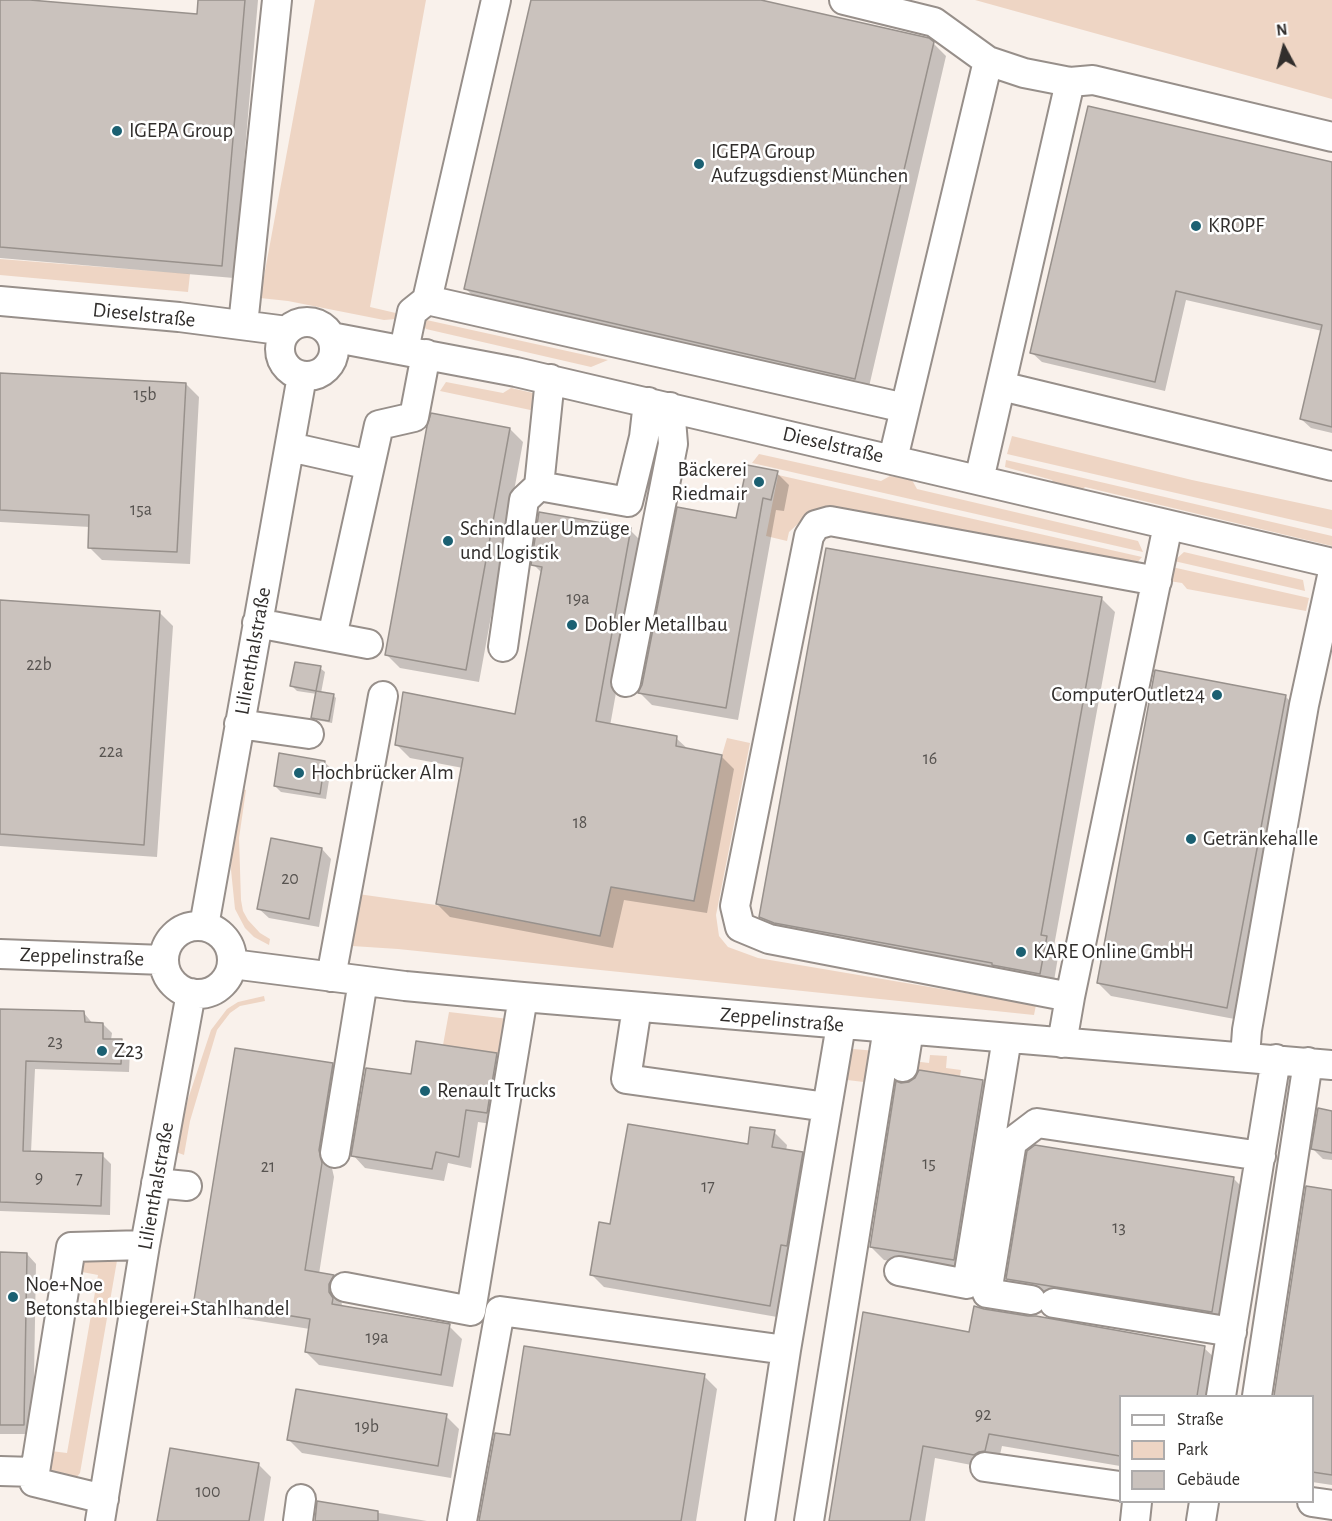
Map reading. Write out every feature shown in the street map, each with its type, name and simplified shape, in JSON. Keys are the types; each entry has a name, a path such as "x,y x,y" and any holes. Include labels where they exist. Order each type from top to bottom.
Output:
{"street":[{"path":"243,325 277,0"},
{"path":"332,637 379,425 414,417 415,352 412,312 427,300 496,0"},
{"path":"844,0 934,22 988,61 1024,73 1070,82 1093,80 1332,137"},
{"path":"893,459 988,61"},
{"path":"979,480 1070,82"},
{"path":"427,300 905,408"},
{"name":"Dieselstraße","path":"0,301 287,331"},
{"path":"309,322 322,327 331,337 334,353 326,369 311,376 302,375 288,368 280,354 280,346 287,331 294,326 309,322"},
{"name":"Dieselstraße","path":"331,337 550,379 1332,563"},
{"name":"Lilienthalstraße","path":"204,926 302,375"},
{"path":"503,647 524,500 539,486 550,379"},
{"path":"1001,386 1332,466"},
{"path":"539,486 628,502 644,437 659,405"},
{"path":"626,682 673,444 659,405"},
{"path":"290,447 370,465"},
{"path":"1070,997 768,939 741,927 735,906 809,536 816,525 830,521 1157,581"},
{"path":"1062,1043 1168,525"},
{"path":"1245,1057 1304,705 1332,576"},
{"path":"257,623 368,644"},
{"path":"331,977 383,696"},
{"path":"239,724 309,734"},
{"path":"195,926 204,926 214,929 229,944 232,964 229,975 213,991 202,994 191,993 175,985 169,978 164,960 165,950 176,934 195,926"},
{"name":"Zeppelinstraße","path":"0,954 164,960"},
{"name":"Zeppelinstraße","path":"232,964 363,981 523,997 1320,1063"},
{"path":"335,1154 363,981"},
{"name":"Lilienthalstraße","path":"102,1510 145,1245 191,993"},
{"path":"345,1287 471,1311 523,997"},
{"path":"637,1007 626,1079 827,1107"},
{"path":"760,1521 786,1350 841,1025"},
{"path":"898,1029 903,1067"},
{"path":"809,1521 898,1029"},
{"path":"981,1080 998,1038"},
{"path":"899,1272 967,1284 998,1038"},
{"path":"1221,1395 1276,1059"},
{"path":"1257,1395 1320,1063"},
{"path":"1232,1332 987,1293 1012,1143 1037,1123 1261,1156"},
{"path":"156,1183 187,1186"},
{"path":"102,1510 33,1482 71,1247 145,1245"},
{"path":"462,1521 500,1311 786,1350"},
{"path":"985,1467 1119,1486"},
{"path":"0,1471 35,1472"},
{"path":"1314,1502 1332,1505"},
{"path":"1135,1521 1137,1503"},
{"path":"1201,1521 1204,1503"}],"green space":[{"path":"315,0 426,0 370,307 400,314 396,319 384,320 288,301 260,298"},
{"path":"975,0 1332,0 1332,99"},
{"path":"0,259 190,274 188,292 0,275"},
{"path":"422,319 608,360 591,367 426,329 422,324"},
{"path":"446,382 503,393 511,388 533,393 540,412 440,391"},
{"path":"1012,436 1192,480 1332,510 1332,529 1007,454"},
{"path":"759,454 881,481 890,476 912,480 917,489 1138,541 1143,552 752,463"},
{"path":"1006,460 1332,536 1332,546 1085,487 1077,494 1056,487 1052,480 1005,467"},
{"path":"778,475 1142,557 1134,566 810,513 789,532 787,541 766,536"},
{"path":"1184,552 1303,580 1305,591 1174,561"},
{"path":"1172,567 1309,598 1306,611 1187,589 1182,583 1169,581"},
{"path":"727,738 750,743 716,915 719,936 728,947 758,958 1036,1005 1034,1015 352,946 358,894 436,905 600,936 611,887 694,901"},
{"path":"237,788 246,790 239,838 243,911 260,933 270,939 269,945 254,937 245,928 235,909 231,870"},
{"path":"264,996 265,1001 240,1006 230,1013 217,1030 190,1121 184,1155 176,1152 188,1099 211,1030 227,1009 238,1002"},
{"path":"449,1012 509,1019 502,1054 443,1045"},
{"path":"853,1049 877,1051 872,1083 839,1079 843,1057"},
{"path":"930,1055 947,1056 946,1068 961,1070 960,1076 912,1069 913,1061 929,1063"},
{"path":"118,1255 80,1473 76,1478 50,1472 48,1466 51,1451 67,1453 98,1275 82,1272 85,1256"}],"building":[{"name":"IGEPA Group","path":"0,0 30,0 197,14 198,0 245,0 222,266 0,247"},
{"name":"IGEPA Group Aufzugsdienst München","path":"531,0 761,0 929,38 934,42 855,379 464,289"},
{"name":"KROPF","path":"1088,106 1332,162 1332,427 1300,419 1322,325 1176,291 1155,382 1030,353"},
{"path":"0,373 186,383 177,552 88,548 89,515 0,510"},
{"name":"Schindlauer Umzüge und Logistik","path":"431,413 510,428 466,670 385,655"},
{"path":"747,465 778,471 771,500 763,498 726,708 638,693 642,685 677,507 736,518"},
{"path":"539,512 631,528 596,721 677,736 676,746 722,755 694,901 611,887 600,936 436,904 463,758 395,745 403,692 515,714 542,567 531,565"},
{"path":"826,548 1102,597 1041,935 1047,936 1040,974 774,923 759,917"},
{"path":"0,600 160,611 144,845 0,834"},
{"path":"295,662 321,666 316,691 290,686"},
{"name":"Getränkehalle","path":"1155,670 1286,695 1227,1008 1097,983"},
{"path":"316,691 334,694 329,721 311,718"},
{"name":"Hochbrücker Alm","path":"279,753 325,761 320,794 274,786"},
{"path":"271,838 322,848 309,919 257,909"},
{"path":"0,1009 84,1011 85,1022 103,1023 103,1039 122,1039 121,1064 26,1061 23,1151 103,1153 101,1206 0,1202"},
{"name":"Renault Trucks","path":"416,1041 497,1053 487,1113 466,1110 459,1157 436,1152 432,1169 351,1156 366,1068 411,1074"},
{"path":"235,1048 333,1063 319,1150 322,1163 305,1270 334,1275 329,1284 329,1292 333,1298 332,1304 450,1324 441,1375 305,1352 310,1319 194,1300"},
{"path":"919,1070 983,1080 954,1260 870,1247 896,1081 909,1082 915,1078"},
{"path":"1318,1108 1332,1111 1332,1153 1311,1149"},
{"path":"628,1124 748,1144 750,1127 775,1130 772,1147 803,1152 787,1246 781,1245 770,1306 590,1275 599,1222 610,1224"},
{"path":"1035,1145 1234,1177 1212,1312 1006,1279 1027,1151"},
{"path":"1306,1186 1332,1190 1332,1475 1314,1472 1314,1395 1274,1395"},
{"name":"Noe+Noe Betonstahlbiegerei+Stahlhandel","path":"0,1252 27,1253 24,1425 0,1425"},
{"path":"974,1306 1205,1346 1197,1395 1119,1395 1119,1456 989,1434 985,1451 974,1455 923,1446 910,1521 829,1521 863,1312 969,1332"},
{"path":"524,1346 705,1374 681,1521 479,1521 495,1433 510,1435"},
{"path":"296,1389 447,1414 438,1466 287,1440"},
{"path":"170,1448 259,1463 249,1521 157,1521"},
{"path":"317,1501 378,1511 378,1521 315,1521"}],"place":[{"name":"IGEPA Group","path":"117,131"},
{"name":"IGEPA Group Aufzugsdienst München","path":"699,164"},
{"name":"KROPF","path":"1196,226"},
{"name":"Bäckerei Riedmair","path":"759,482"},
{"name":"Schindlauer Umzüge und Logistik","path":"448,541"},
{"name":"Dobler Metallbau","path":"572,625"},
{"name":"ComputerOutlet24","path":"1217,695"},
{"name":"Hochbrücker Alm","path":"299,773"},
{"name":"Getränkehalle","path":"1191,839"},
{"name":"KARE Online GmbH","path":"1021,952"},
{"name":"Z23","path":"102,1051"},
{"name":"Renault Trucks","path":"425,1091"},
{"name":"Noe+Noe Betonstahlbiegerei+Stahlhandel","path":"13,1297"}]}
